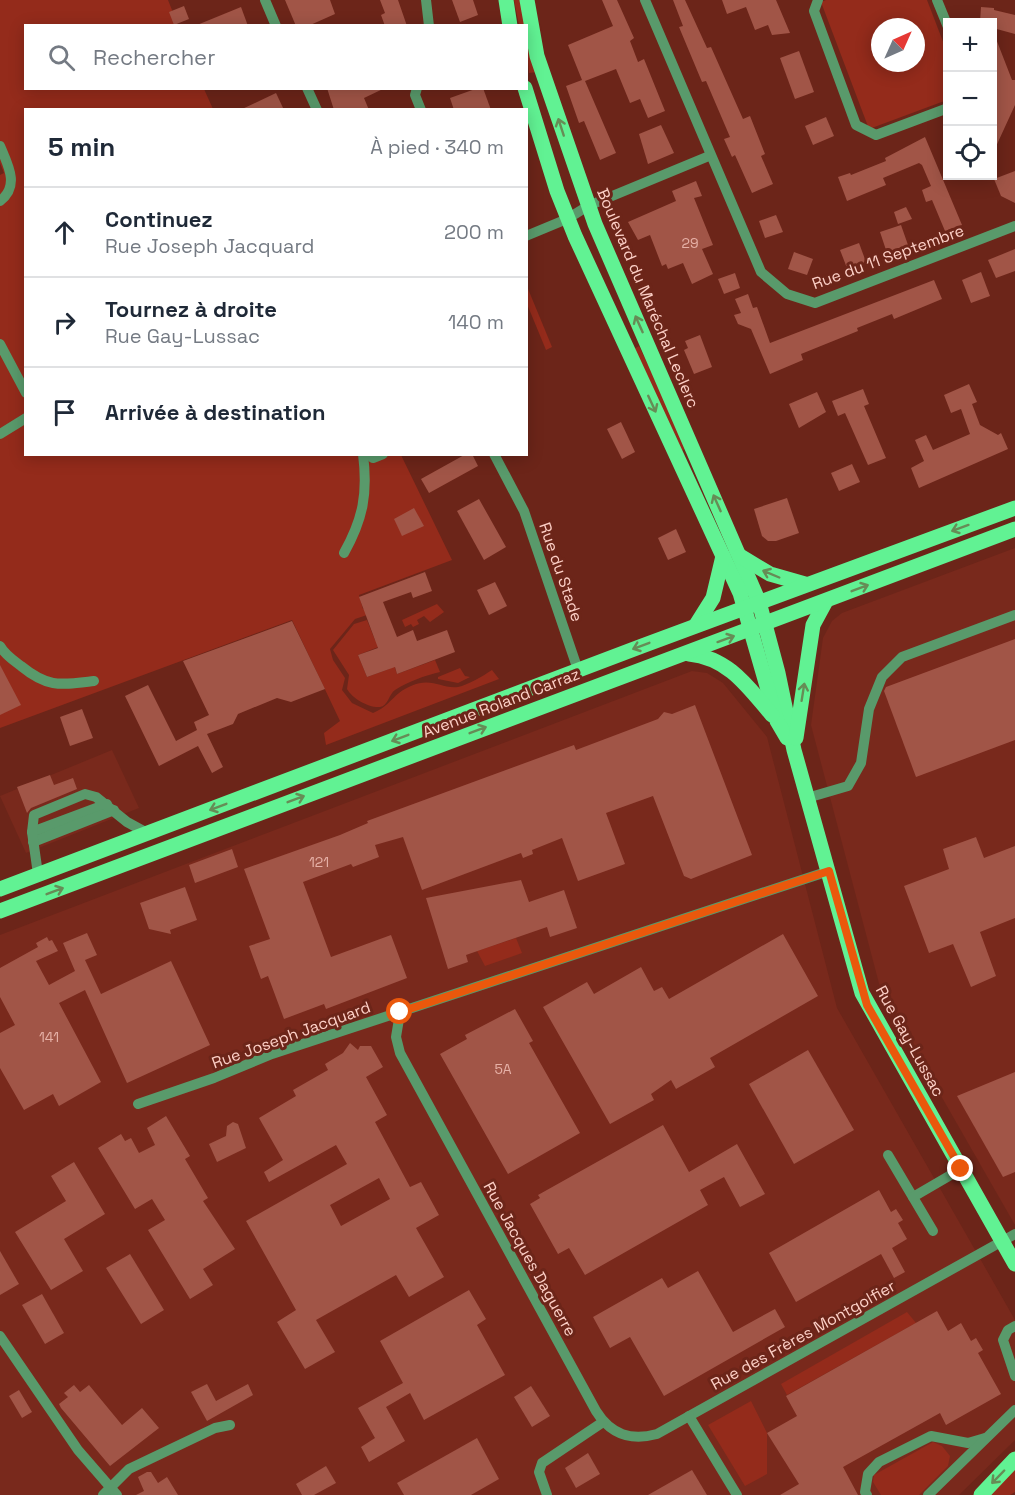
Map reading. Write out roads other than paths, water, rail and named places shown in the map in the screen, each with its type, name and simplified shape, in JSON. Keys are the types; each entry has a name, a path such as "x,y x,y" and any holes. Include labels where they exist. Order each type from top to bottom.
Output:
{"main road":[{"path":"506,0 510,24"},
{"name":"Boulevard du Maréchal Leclerc","path":"527,0 537,56 588,206 740,556 752,604"},
{"path":"526,90 567,219 723,556 752,604"},
{"name":"Avenue Roland Carraz","path":"0,889 805,584 1015,508"},
{"name":"Avenue Roland Carraz","path":"0,911 1015,529"},
{"path":"696,626 713,598 723,556"},
{"path":"740,556 770,574 805,584"},
{"path":"794,750 813,625 826,601"},
{"name":"Rue Gay-Lussac","path":"752,604 766,624 794,750 867,1005 961,1169 1008,1237 1015,1264"},
{"name":"Rue Gay-Lussac","path":"752,604 751,630 777,721 794,750"},
{"path":"686,654 703,655 725,664 777,721"},
{"path":"981,1495 1015,1460"}],"street":[{"path":"266,0 275,24"},
{"path":"426,0 429,24"},
{"name":"Rue du 11 Septembre","path":"645,0 709,156 761,272 786,294 815,303 1015,226"},
{"path":"818,0 814,11 856,125 876,135 943,110"},
{"path":"937,0 944,18"},
{"path":"308,90 316,108"},
{"path":"416,90 415,95 421,108"},
{"path":"0,146 12,174 7,196 0,201"},
{"path":"528,235 567,219 588,206 709,156"},
{"path":"0,344 24,389"},
{"path":"0,434 24,419"},
{"path":"344,553 358,526 364,500 363,456"},
{"name":"Rue du Stade","path":"495,456 524,511 578,670"},
{"path":"807,798 848,786 861,763 869,709 882,677 902,657 1015,615"},
{"path":"0,646 4,653 39,680 58,685 94,681"},
{"path":"38,874 33,832 34,814 85,794 96,797 127,822 147,833"},
{"path":"33,832 111,807"},
{"name":"Rue Joseph Jacquard","path":"138,1104 214,1078 272,1054 829,871"},
{"name":"Rue Jacques Daguerre","path":"400,1012 396,1037 400,1053 603,1422"},
{"path":"888,1155 933,1231"},
{"path":"913,1197 961,1169"},
{"name":"Rue des Frères Montgolfier","path":"603,1422 627,1437 641,1438 657,1434 1008,1237"},
{"path":"1015,1326 1008,1330 1003,1340 1015,1376"},
{"path":"0,1336 78,1450 110,1492 129,1469 215,1428 230,1425"},
{"path":"928,1495 1015,1410"},
{"path":"689,1416 738,1495"},
{"path":"547,1495 539,1472 542,1463 603,1422"},
{"path":"867,1495 865,1492 868,1474 879,1462 931,1436 968,1443 985,1438"}]}
